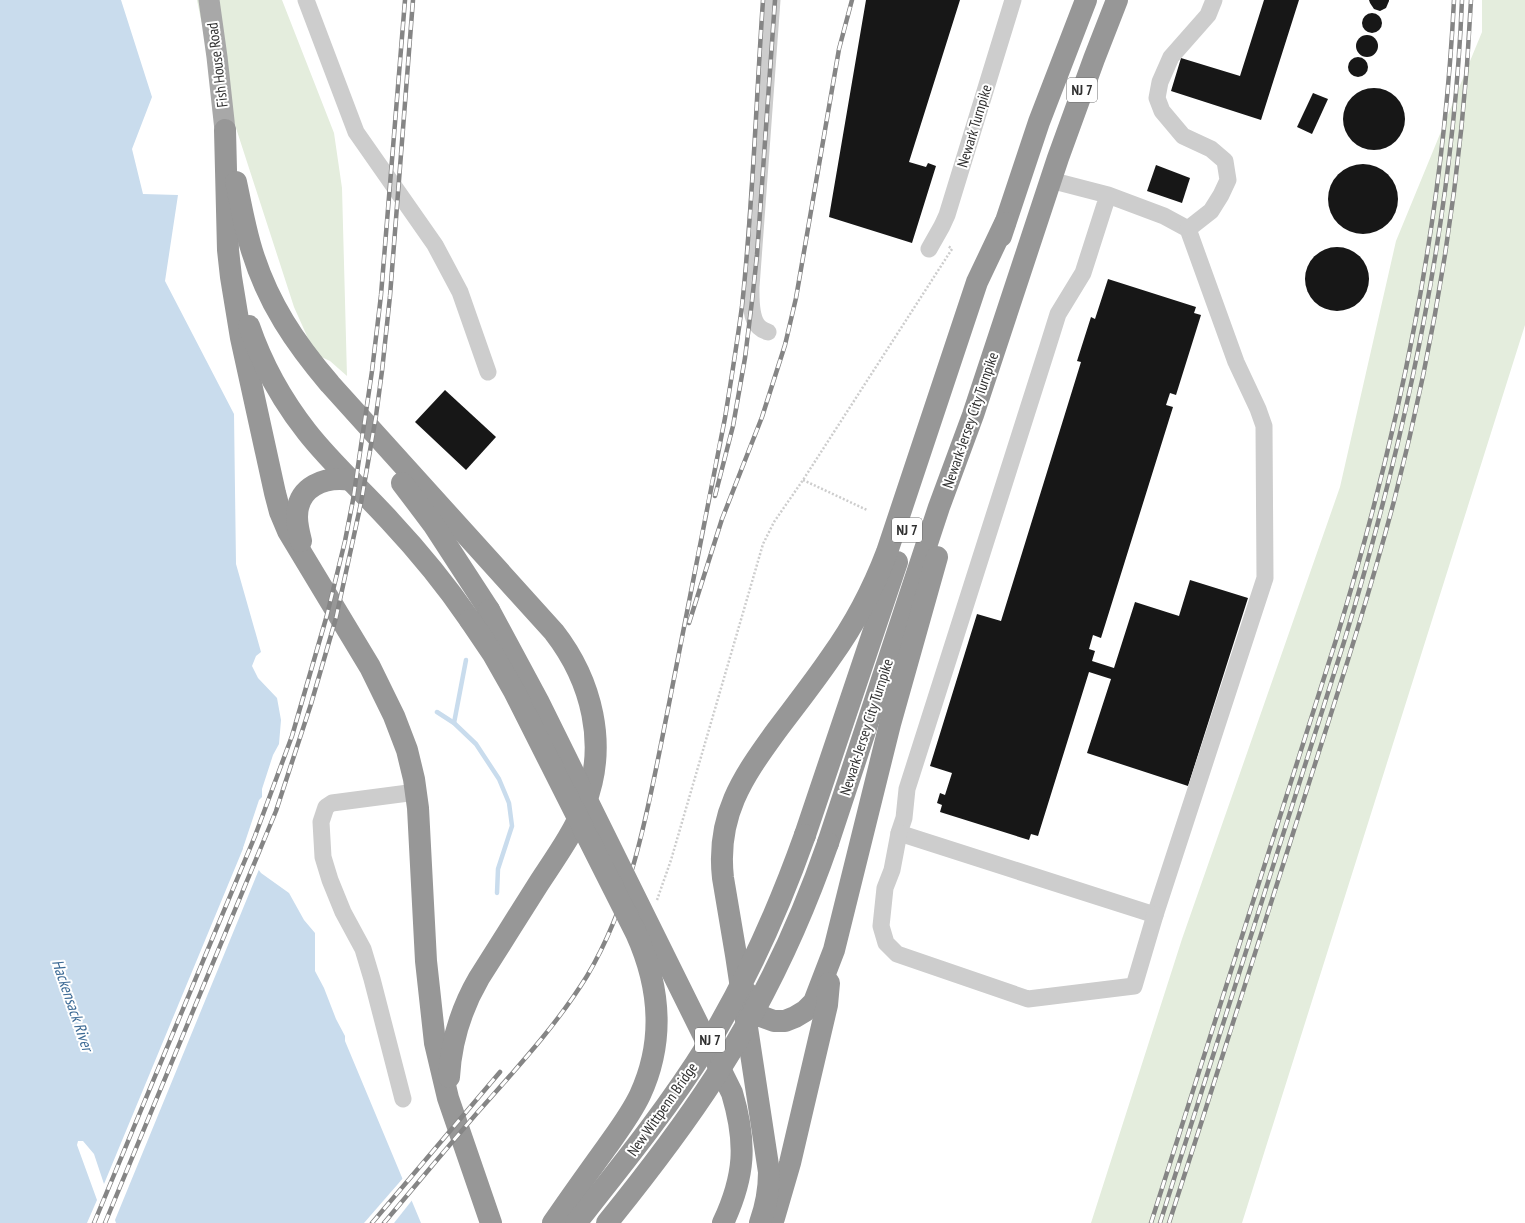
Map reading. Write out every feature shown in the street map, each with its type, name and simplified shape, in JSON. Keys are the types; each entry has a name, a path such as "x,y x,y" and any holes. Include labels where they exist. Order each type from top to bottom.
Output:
{"highway":[{"name":"Newark-Jersey City Turnpike","path":"805,835 988,285 1005,222 1050,90 1086,0"},
{"name":"Newark-Jersey City Turnpike","path":"828,842 939,507 973,415 1050,180 1075,108 1117,0"},
{"path":"225,130 247,231 257,267 278,314 305,354 324,389 379,453 433,524 489,610 542,708 732,1093 742,1135 742,1161 735,1195 723,1223"},
{"path":"225,130 236,259 244,309 269,374 292,411 308,433 390,520 430,566 493,654 518,697 636,933 648,960 656,1000 656,1028 653,1056 640,1095 620,1127 553,1223"},
{"path":"225,130 228,250 231,277 241,338 277,503 288,530 370,667 394,716 407,750 416,792 428,983 435,1042 448,1098 491,1223"},
{"path":"760,1223 766,1204 769,1172 722,866 723,842 730,807 734,796 751,766 843,638 868,595 878,574 889,546 977,282 1005,222"},
{"path":"305,354 554,632 568,650 579,671 594,719 595,756 591,781 585,803 569,836 479,978 467,1000 458,1021 452,1045 448,1098"},
{"path":"772,1223 789,1170 826,1005 834,950 890,724 950,511 973,415"},
{"path":"304,556 297,515 298,508 304,495 314,485 326,480 338,478 351,480"},
{"name":"New Wittpenn Bridge","path":"576,1223 649,1130 708,1045 737,994 759,950 790,878 805,835"},
{"name":"New Wittpenn Bridge","path":"606,1223 653,1165 689,1115 716,1076 743,1032 769,982 797,921 812,887 828,842"},
{"path":"736,955 751,1006 763,1017 780,1021 795,1017 805,1011 814,1002 834,950"}],"main road":[{"name":"Fish House Road","path":"209,0 225,130"}],"street":[{"path":"306,0 356,132 435,245 460,292 488,372"},
{"path":"768,332 759,327 756,321 753,312 751,287 772,0"},
{"name":"Newark Turnpike","path":"933,243 947,215 1013,0"},
{"path":"1188,229 1211,211 1221,195 1228,180 1225,161 1211,149 1183,136 1162,111 1157,98 1160,82 1171,57 1208,15 1214,0"},
{"path":"1050,180 1108,195 1164,216 1188,229 1236,362 1258,409 1264,426 1265,578 1155,915 1134,986 1028,999 897,954 886,943 881,926 885,888 892,870 907,789 1058,314 1082,273 1108,195"},
{"path":"403,1099 363,949 343,912 330,880 323,857 321,822 326,807 332,803 416,792"},
{"path":"901,825 1155,915"}],"path":[{"path":"655,907 671,860 763,544 774,522 803,480 952,249 933,243"},
{"path":"803,480 867,510"}],"green space":[{"path":"197,0 282,0 334,133 342,188 347,376 330,361 315,354 294,307 201,20"},
{"path":"1482,0 1525,0 1525,325 1242,1223 1091,1223 1182,939 1340,487 1396,241 1482,32"}],"water":[{"name":"Hackensack River","path":"0,0 121,0 152,97 132,149 143,194 178,195 165,281 234,414 236,564 261,652 256,656 252,666 258,678 277,698 281,720 279,744 273,755 262,789 262,797 259,800 243,848 261,873 289,893 304,920 315,933 315,971 345,1036 345,1041 421,1223 0,1223"}],"pier":[{"path":"252,827 245,847 260,867 115,1220 116,1223 87,1223 97,1200 77,1145 78,1141 83,1141 94,1154 104,1184"},
{"path":"404,1177 413,1199 394,1223 364,1223"}],"building":[{"path":"866,0 960,0 909,162 926,167 928,163 936,166 912,243 829,217"},
{"path":"1264,0 1299,0 1261,120 1171,91 1181,58 1240,76"},
{"path":"1369,0 1389,1 1386,8 1380,11 1374,9"},
{"path":"1372,13 1379,16 1382,23 1379,30 1372,33 1365,30 1362,23 1365,16"},
{"path":"1367,35 1375,38 1378,46 1375,54 1367,57 1359,54 1356,46 1359,38"},
{"path":"1358,57 1365,60 1368,67 1365,74 1358,77 1351,74 1348,67 1351,60"},
{"path":"1374,88 1386,90 1396,97 1403,107 1405,119 1403,131 1396,141 1386,148 1374,150 1362,148 1352,141 1345,131 1343,119 1345,107 1352,97 1362,90"},
{"path":"1313,93 1328,99 1312,134 1297,127"},
{"path":"1363,164 1376,167 1388,174 1395,186 1398,199 1395,212 1388,224 1376,231 1363,234 1350,231 1338,224 1331,212 1328,199 1331,186 1338,174 1350,167"},
{"path":"1156,165 1190,178 1182,203 1147,191"},
{"path":"1337,247 1355,253 1363,261 1369,279 1363,297 1355,305 1337,311 1319,305 1311,297 1305,279 1311,261 1319,253"},
{"path":"1108,279 1196,307 1194,313 1201,315 1176,395 1170,393 1166,405 1173,407 1101,638 1093,635 1089,649 1095,651 1092,661 1114,668 1135,602 1179,616 1190,580 1248,598 1188,786 1087,753 1111,679 1089,672 1038,836 1031,834 1029,840 940,812 942,805 937,803 940,793 945,795 952,773 930,766 977,614 1001,621 1081,362 1077,361 1091,317 1095,319"},
{"path":"445,390 496,437 466,470 415,422"}],"waterway":[{"path":"454,723 466,660"},
{"path":"437,712 454,723 476,744 499,779 509,803 512,826 498,869 497,893"}],"railway":[{"path":"94,1223 255,836 292,736 327,615 345,541 353,500 372,371 381,295 405,0"},
{"path":"105,1223 276,811 311,704 336,618 361,503 382,371 390,296 413,0"},
{"path":"384,1223 535,1047 575,994 587,976 603,946 617,914 628,882 638,849 654,781 725,418 734,362 746,268 763,0"},
{"path":"715,496 733,426 745,358 752,301 757,255 775,0"},
{"path":"689,623 722,519 762,417 785,345 796,298 839,49 852,0"},
{"path":"1151,1223 1336,640 1380,482 1399,403 1429,244 1440,163 1454,0"},
{"path":"1160,1223 1344,642 1388,485 1407,405 1437,244 1449,163 1457,82 1462,0"},
{"path":"1169,1223 1350,654 1394,501 1423,378 1445,253 1462,127 1471,0"},
{"path":"372,1223 500,1072"}]}
